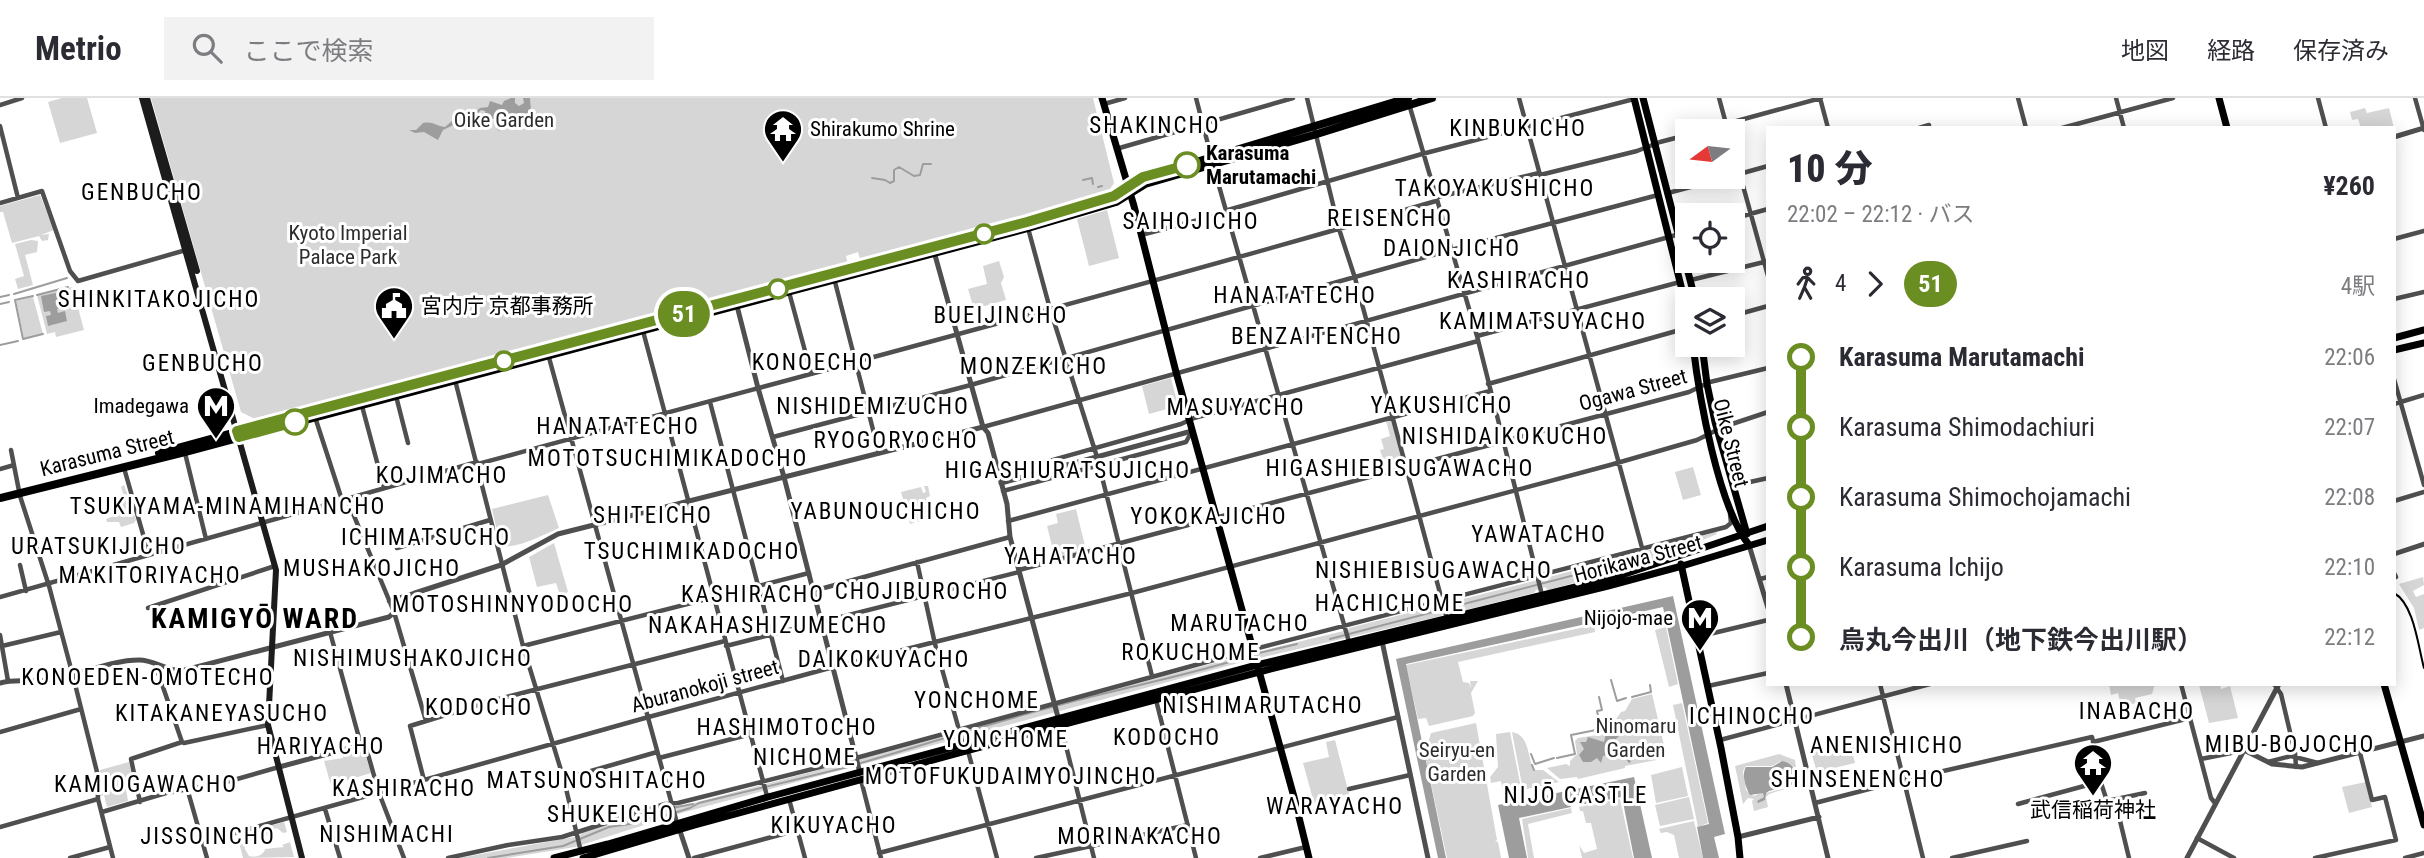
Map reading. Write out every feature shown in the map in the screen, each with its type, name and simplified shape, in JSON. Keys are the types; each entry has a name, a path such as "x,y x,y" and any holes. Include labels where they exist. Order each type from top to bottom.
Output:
{"highway":[{"name":"Karasuma Street","path":"20,490 185,452 361,401 1116,202 1129,191 1149,183 1408,100 1432,98"},
{"name":"Karasuma Street","path":"736,303 789,292 833,277"},
{"name":"Karasuma Street","path":"0,496 315,416 361,401 396,395 547,353"}],"main road":[{"path":"144,98 275,566 268,725 302,858"},
{"path":"1634,98 1675,212"},
{"path":"1643,98 1659,195 1682,287"},
{"path":"2219,98 2226,126"},
{"path":"1102,101 1129,191 1309,858"},
{"path":"1690,273 1692,287"},
{"path":"2396,337 2424,330"},
{"path":"2396,350 2424,343"},
{"name":"Oike Street","path":"1696,357 1729,507 1743,530"},
{"name":"Oike Street","path":"1702,357 1703,386"},
{"name":"Oike Street","path":"1713,432 1749,545"},
{"name":"Horikawa Street","path":"554,858 767,794 964,745 1256,660 1348,640 1382,638 1446,616 1679,556 1743,530 1766,526"},
{"name":"Horikawa Street","path":"1058,719 1156,700 1256,660 1382,638 1682,566 1766,541"},
{"path":"1679,556 1719,740 1740,858"},
{"path":"2385,686 2424,825"},
{"name":"Horikawa Street","path":"677,823 789,799 860,773"}],"street":[{"path":"0,105 22,98"},
{"path":"1102,101 1125,98"},
{"path":"1196,98 1348,640"},
{"path":"1115,149 1293,98"},
{"path":"1307,98 1339,229 1380,368 1446,616"},
{"path":"1519,98 1646,564"},
{"path":"1141,235 1422,153 1634,98"},
{"path":"1719,98 1725,119"},
{"path":"1744,119 1820,98 1827,126"},
{"path":"2018,98 2025,126"},
{"path":"2116,98 2123,126"},
{"path":"2070,126 2173,98"},
{"path":"2318,98 2325,126"},
{"path":"2396,136 2424,129 2415,98"},
{"path":"1408,100 1465,293 1541,592"},
{"path":"0,127 18,198"},
{"path":"0,597 384,488 1153,281 1436,201 1438,197 1675,139"},
{"path":"1745,173 1766,167"},
{"path":"1668,193 1683,189"},
{"path":"1691,280 1765,261 1744,189"},
{"path":"0,203 42,191 70,271 78,281 188,249"},
{"path":"773,437 1659,195"},
{"path":"1745,215 1766,210"},
{"path":"1028,225 1050,309 1095,448 1152,676"},
{"path":"2396,238 2424,231"},
{"path":"389,601 501,565 558,534 593,524 983,427 1675,235"},
{"path":"933,251 983,427 988,433 1003,491 1010,537 1094,858"},
{"path":"833,277 879,453"},
{"path":"999,475 1681,282"},
{"path":"789,292 811,373"},
{"path":"2396,299 2424,292"},
{"path":"736,303 784,477 880,855 987,823 1398,717"},
{"path":"1745,312 1766,307"},
{"path":"642,328 767,794"},
{"path":"1488,384 1675,331"},
{"path":"547,353 671,805 690,857"},
{"name":"Ogawa Street","path":"1019,571 1766,369"},
{"path":"454,379 534,690 563,779 581,852"},
{"path":"2396,387 2424,485"},
{"path":"1008,521 1490,391"},
{"path":"396,395 408,443"},
{"path":"2396,403 2424,395"},
{"path":"361,401 384,488"},
{"path":"710,402 783,681"},
{"name":"Aburanokoji street","path":"203,842 648,717 1130,594 1515,491 1697,440 1766,413"},
{"path":"315,416 345,500 394,612 426,721"},
{"path":"1001,483 1192,430"},
{"path":"1003,491 1186,442 1192,430"},
{"path":"1154,432 1156,440"},
{"path":"11,450 23,507 61,632 97,772 99,799 113,858"},
{"path":"185,452 206,539"},
{"path":"0,469 14,465"},
{"path":"124,468 149,555"},
{"path":"1732,485 1766,478"},
{"path":"2396,500 2424,492"},
{"path":"448,858 576,834 671,805 857,759 1152,676 1256,660 1345,627 1538,579 1723,528 1731,523 1729,507"},
{"path":"397,548 491,520"},
{"path":"1723,528 1743,530"},
{"path":"813,591 1010,537"},
{"path":"2396,553 2424,544"},
{"name":"Oike Street","path":"1749,545 1766,601"},
{"path":"917,562 935,642 997,858"},
{"path":"20,565 26,591"},
{"path":"148,608 275,566"},
{"path":"424,779 410,726 633,663 770,635 1019,571"},
{"path":"523,646 809,573"},
{"path":"1760,579 1766,578"},
{"path":"162,678 389,617 415,593"},
{"path":"1697,638 1766,621"},
{"path":"2,650 61,632"},
{"path":"330,632 379,793 404,858"},
{"path":"0,635 8,681"},
{"path":"1382,638 1428,857 1420,858"},
{"path":"0,683 51,680 136,660 181,671"},
{"path":"154,663 162,678 160,682 182,742"},
{"path":"1708,686 1766,673"},
{"path":"1786,686 1828,858"},
{"path":"1880,686 1923,858"},
{"path":"1719,740 1923,686"},
{"path":"2181,686 2211,798 2215,803"},
{"path":"2187,858 2276,686"},
{"path":"2276,686 2281,694 2296,767"},
{"path":"1156,700 1196,858"},
{"path":"0,732 80,709"},
{"path":"1815,803 1905,780 2190,718"},
{"path":"140,802 131,760 182,742 268,725"},
{"path":"659,758 751,734"},
{"path":"2201,759 2243,752 2268,762 2296,767 2424,736"},
{"path":"2092,739 2098,761 2094,762 2107,801 2145,793"},
{"path":"102,812 187,788 223,783 363,744"},
{"path":"563,779 657,752"},
{"path":"2315,858 2396,840 2385,797 2372,800 2360,753"},
{"path":"2268,762 2295,757 2318,763"},
{"path":"1349,789 1410,775"},
{"path":"2018,804 2099,782"},
{"path":"187,788 207,858"},
{"path":"0,827 99,799"},
{"path":"789,799 805,858"},
{"path":"2115,800 2129,858"},
{"path":"325,809 340,858"},
{"path":"1738,837 1819,817"},
{"path":"1036,858 1188,825"},
{"path":"680,858 798,830"},
{"path":"2197,838 2234,858"},
{"path":"1952,858 2027,841"},
{"path":"70,858 110,847"},
{"path":"1260,858 1307,847"},
{"path":"2405,858 2424,853"}],"green space":[{"path":"62,98 87,98 97,133 60,143 48,102"},
{"name":"Kyoto Imperial Palace Park","path":"151,98 1093,98 1114,183 1106,195 860,259 858,252 846,256 848,264 695,304 692,299 686,301 681,310 257,420 241,412"},
{"path":"2365,108 2367,113 2389,108 2394,126 2360,126 2358,119 2352,120 2350,112"},
{"path":"40,195 54,230 41,235 49,234 48,240 42,241 39,236 12,243 0,206"},
{"path":"1107,210 1119,258 1089,266 1077,219"},
{"path":"38,241 37,252 25,255 33,285 18,289 15,279 24,276 15,244"},
{"path":"999,261 1006,300 974,309 968,289 987,284 983,266"},
{"path":"72,287 73,304 77,304 84,330 56,337 55,332 47,334 37,295"},
{"path":"33,297 43,334 24,339 16,301"},
{"path":"1171,378 1178,406 1149,414 1142,386"},
{"path":"1393,419 1405,464 1394,467 1392,457 1383,459 1380,450 1384,449 1381,439 1390,436 1386,421"},
{"path":"1693,467 1701,495 1683,500 1675,472"},
{"path":"124,485 136,520 121,527 119,522 107,522 106,519 114,516 116,502 124,496 121,487"},
{"path":"924,486 928,486 930,496 926,498 929,507 933,506 936,517 918,522 914,517 915,522 910,524 910,512 907,512 904,504 908,503 907,499 903,499 901,492 921,487 923,493 926,492"},
{"path":"548,495 559,528 521,544 500,545 492,509"},
{"path":"1076,509 1086,550 1055,558 1047,526 1058,523 1056,514"},
{"path":"1716,532 1717,534 1661,558 1641,561 1642,564 1548,590 1545,587 1534,593 1449,614 1445,612 1433,618 1242,662 685,812 575,847 506,858 459,858 580,836 582,832 674,806 730,794 1168,675"},
{"path":"554,543 568,592 560,595 556,583 537,587 529,557"},
{"path":"2423,577 2424,585 2413,591 2416,597 2424,594 2424,628 2419,630 2414,608 2399,584"},
{"path":"1594,625 1595,632 1458,662 1463,682 1469,683 1471,688 1470,681 1478,681 1471,693 1475,713 1473,716 1429,726 1426,718 1418,719 1406,665"},
{"path":"1666,627 1678,684 1669,687 1655,630"},
{"path":"2109,686 2154,686 2152,694 2135,698 2136,703 2121,707 2118,693 2111,695"},
{"path":"2199,686 2220,686 2221,689 2230,686 2238,718 2209,723"},
{"name":"Ninomaru Garden","path":"1652,694 1667,758 1578,779 1560,779 1547,768 1566,764 1570,766 1570,761 1577,754 1575,741 1578,738 1603,734 1614,727 1614,722 1632,699"},
{"path":"1682,703 1708,823 1698,827 1673,705"},
{"name":"Seiryu-en Garden","path":"1476,723 1497,840 1495,841 1498,842 1501,858 1447,858 1422,742 1429,740 1431,733"},
{"path":"1510,732 1521,788 1517,789 1517,793 1504,796 1501,781 1491,783 1490,777 1498,767 1496,734"},
{"path":"1512,732 1522,737 1525,742 1534,770 1543,770 1559,782 1523,790"},
{"path":"1866,737 1870,751 1853,755 1855,763 1817,772 1811,752"},
{"path":"1335,740 1349,794 1314,803 1303,763 1329,757 1326,742"},
{"path":"362,752 366,757 371,773 331,785 324,761 343,758 342,754"},
{"path":"1779,754 1795,760 1796,768 1781,761 1772,766 1746,766 1743,771 1746,790 1754,796 1798,785 1769,794 1766,797 1768,807 1754,811 1754,799 1748,798 1743,804 1735,766"},
{"path":"129,762 134,786 126,789 128,801 107,807 104,795 100,796 100,770"},
{"path":"1682,767 1688,796 1656,803 1651,775"},
{"path":"2366,782 2372,807 2349,813 2342,787"},
{"path":"1689,797 1694,819 1660,826 1655,805"},
{"path":"1620,799 1633,858 1582,858 1579,845 1584,853 1597,849 1591,823 1586,823 1579,807"},
{"path":"1571,808 1572,813 1528,824 1534,858 1528,858 1522,819"},
{"path":"1694,821 1703,858 1679,858 1674,835 1661,833 1659,829"},
{"path":"284,822 287,832 274,829 269,835 245,841 245,849 249,856 257,856 265,849 284,847 282,845 290,842 294,857 243,858 237,835"}],"shaded area":[{"path":"515,98 515,103 519,106 524,103 523,98 530,98 531,112 525,118 524,124 514,128 502,127 499,131 494,125 498,120 486,117 485,111 481,110 472,119 443,130 438,140 424,132 415,133 409,130 416,130 423,123 445,127 452,121 488,107 490,101 502,105"},
{"path":"60,292 64,307 57,309 58,313 65,311 67,321 48,326 46,316 51,315 50,311 44,312 41,296"},
{"path":"1673,596 1725,834 1714,837 1719,858 1703,858 1697,827 1709,824 1663,607 1406,664 1446,858 1438,858 1396,659"},
{"path":"1613,731 1619,736 1613,742 1613,748 1617,752 1625,751 1631,762 1621,753 1618,756 1603,756 1601,763 1597,758 1591,762 1583,762 1579,755 1584,749 1580,742 1586,742 1588,737 1604,742 1606,733"},
{"path":"1782,761 1792,766 1799,783 1769,791 1765,800 1758,803 1757,801 1764,797 1763,793 1750,795 1744,778 1746,767 1772,767"},
{"path":"1634,777 1652,858 1634,858 1622,797 1579,805 1577,797 1570,799 1571,807 1519,818 1527,858 1509,858 1498,805"}],"waterway":[{"path":"872,178 890,183 894,181 894,170 899,167 914,176 920,175 923,164 931,164"},
{"path":"1083,180 1092,178 1093,184"},
{"path":"1098,187 1102,186"},
{"path":"14,294 67,278"},
{"path":"37,295 68,287"},
{"path":"0,297 9,295"},
{"path":"33,296 15,300 23,339 43,334"},
{"path":"0,304 9,302"},
{"path":"0,345 18,341"},
{"path":"1330,639 1632,560"},
{"path":"1259,653 1297,644"},
{"path":"861,763 1054,706 1253,655"},
{"path":"1611,680 1617,701 1626,698"},
{"path":"1632,697 1651,692 1650,685"},
{"path":"1557,758 1575,754 1571,735 1601,729 1597,711 1602,710 1599,697"},
{"path":"1531,754 1535,764 1554,758"},
{"path":"488,858 563,846 609,827 637,823 653,815 664,816 699,803 856,765"},
{"path":"1532,765 1534,770"},
{"path":"660,815 661,810 693,804"}],"tram line":[{"path":"2396,594 2411,616 2424,668"}],"bus line":[{"name":"51","path":"295,422 239,437 237,431 1027,222 1114,196 1143,177 1187,165"}],"place":[{"name":"Shirakumo Shrine","path":"783,163"},
{"name":"Karasuma Marutamachi","path":"1187,165"},
{"name":"宮内庁 京都事務所","path":"394,340"},
{"name":"Imadegawa","path":"216,440"},
{"name":"Nijojo-mae","path":"1700,652"},
{"name":"武信稲荷神社","path":"2093,797"}],"district":[{"name":"SHAKINCHO","path":"1155,125"},
{"name":"KINBUKICHO","path":"1518,128"},
{"name":"TAKOYAKUSHICHO","path":"1495,188"},
{"name":"GENBUCHO","path":"142,192"},
{"name":"REISENCHO","path":"1390,218"},
{"name":"SAIHOJICHO","path":"1191,221"},
{"name":"DAIONJICHO","path":"1452,248"},
{"name":"KASHIRACHO","path":"1519,280"},
{"name":"HANATATECHO","path":"1295,295"},
{"name":"SHINKITAKOJICHO","path":"159,299"},
{"name":"BUEIJINCHO","path":"1001,315"},
{"name":"KAMIMATSUYACHO","path":"1543,321"},
{"name":"BENZAITENCHO","path":"1317,336"},
{"name":"KONOECHO","path":"813,362"},
{"name":"GENBUCHO","path":"203,363"},
{"name":"MONZEKICHO","path":"1034,366"},
{"name":"YAKUSHICHO","path":"1442,405"},
{"name":"NISHIDEMIZUCHO","path":"873,406"},
{"name":"MASUYACHO","path":"1236,407"},
{"name":"HANATATECHO","path":"618,426"},
{"name":"NISHIDAIKOKUCHO","path":"1505,436"},
{"name":"RYOGORYOCHO","path":"896,440"},
{"name":"MOTOTSUCHIMIKADOCHO","path":"668,458"},
{"name":"HIGASHIEBISUGAWACHO","path":"1400,468"},
{"name":"HIGASHIURATSUJICHO","path":"1068,470"},
{"name":"KOJIMACHO","path":"442,475"},
{"name":"TSUKIYAMA-MINAMIHANCHO","path":"228,506"},
{"name":"YABUNOUCHICHO","path":"886,511"},
{"name":"SHITEICHO","path":"653,515"},
{"name":"YOKOKAJICHO","path":"1209,516"},
{"name":"YAWATACHO","path":"1539,534"},
{"name":"ICHIMATSUCHO","path":"426,537"},
{"name":"URATSUKIJICHO","path":"99,546"},
{"name":"TSUCHIMIKADOCHO","path":"692,551"},
{"name":"YAHATACHO","path":"1071,556"},
{"name":"MUSHAKOJICHO","path":"372,568"},
{"name":"NISHIEBISUGAWACHO","path":"1434,570"},
{"name":"MAKITORIYACHO","path":"150,575"},
{"name":"CHOJIBUROCHO","path":"922,591"},
{"name":"KASHIRACHO","path":"753,594"},
{"name":"HACHICHOME","path":"1390,603"},
{"name":"MOTOSHINNYODOCHO","path":"513,604"},
{"name":"KAMIGYŌ WARD","path":"255,618"},
{"name":"MARUTACHO","path":"1240,623"},
{"name":"NAKAHASHIZUMECHO","path":"768,625"},
{"name":"ROKUCHOME","path":"1191,652"},
{"name":"NISHIMUSHAKOJICHO","path":"413,658"},
{"name":"DAIKOKUYACHO","path":"884,659"},
{"name":"KONOEDEN-OMOTECHO","path":"148,677"},
{"name":"YONCHOME","path":"977,700"},
{"name":"NISHIMARUTACHO","path":"1263,705"},
{"name":"KODOCHO","path":"479,707"},
{"name":"INABACHO","path":"2137,711"},
{"name":"KITAKANEYASUCHO","path":"222,713"},
{"name":"ICHINOCHO","path":"1752,716"},
{"name":"HASHIMOTOCHO","path":"787,727"},
{"name":"KODOCHO","path":"1167,737"},
{"name":"YONCHOME","path":"1006,739"},
{"name":"MIBU-BOJOCHO","path":"2290,744"},
{"name":"ANENISHICHO","path":"1887,745"},
{"name":"HARIYACHO","path":"321,746"},
{"name":"NICHOME","path":"805,757"},
{"name":"MOTOFUKUDAIMYOJINCHO","path":"1011,776"},
{"name":"SHINSENENCHO","path":"1858,779"},
{"name":"MATSUNOSHITACHO","path":"597,780"},
{"name":"KAMIOGAWACHO","path":"146,784"},
{"name":"KASHIRACHO","path":"404,788"},
{"name":"NIJŌ CASTLE","path":"1576,795"},
{"name":"WARAYACHO","path":"1335,806"},
{"name":"SHUKEICHO","path":"611,814"},
{"name":"KIKUYACHO","path":"834,825"},
{"name":"NISHIMACHI","path":"387,834"},
{"name":"JISSOINCHO","path":"208,836"},
{"name":"MORINAKACHO","path":"1140,836"}],"park label":[{"name":"Oike Garden","path":"504,120"}]}
